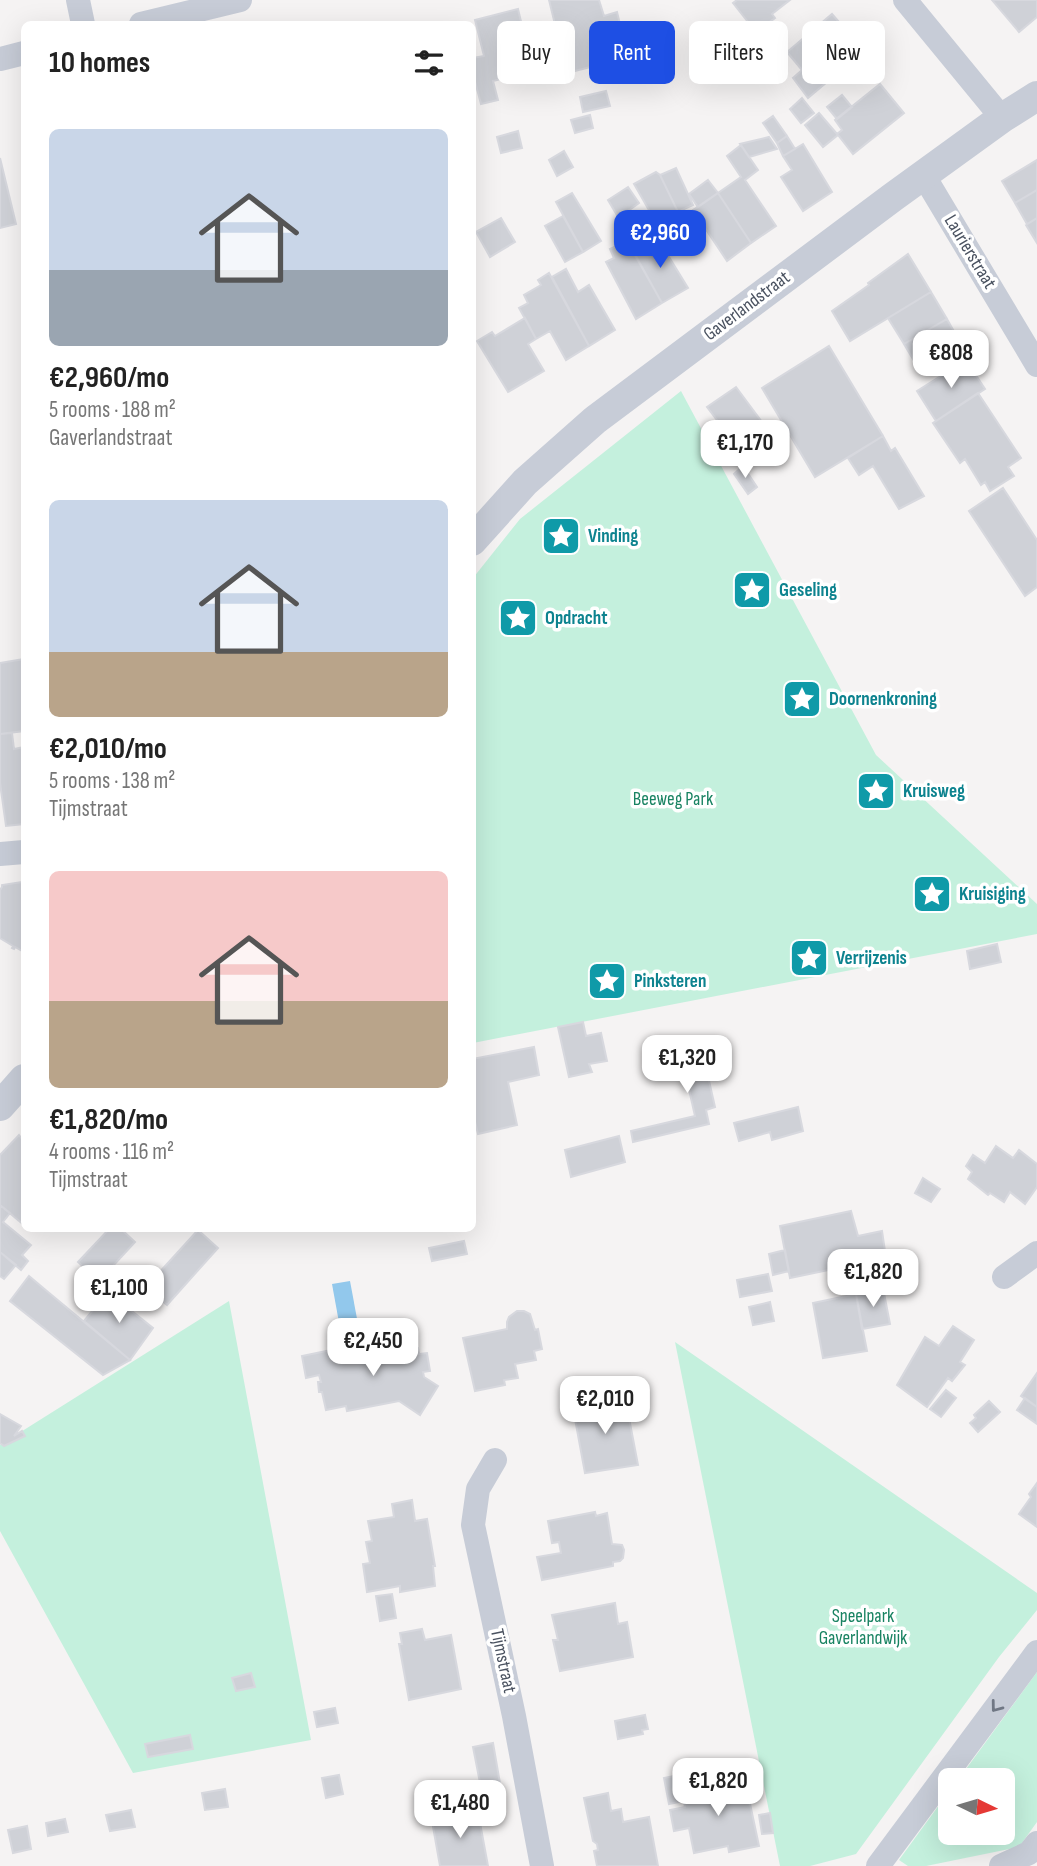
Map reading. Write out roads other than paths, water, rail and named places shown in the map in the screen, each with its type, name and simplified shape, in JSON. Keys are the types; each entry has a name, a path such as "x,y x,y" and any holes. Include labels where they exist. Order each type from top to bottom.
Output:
{"street":[{"path":"78,0 82,21"},
{"path":"153,21 240,0"},
{"path":"905,0 1002,118"},
{"path":"0,59 21,54"},
{"name":"Gaverlandstraat","path":"476,536 525,482 595,420 893,197 1037,96"},
{"name":"Laurierstraat","path":"924,176 1037,365"},
{"path":"0,854 21,852"},
{"path":"0,1105 21,1082"},
{"path":"1004,1277 1037,1253"},
{"name":"Tijmstraat","path":"495,1460 478,1489 473,1525 514,1716 542,1866"},
{"path":"878,1866 1037,1652"},
{"path":"1001,1866 1029,1853 1037,1843"}],"water":[{"path":"350,1281 358,1324 340,1328 332,1284"}],"place":[{"name":"Vinding","path":"561,536"},
{"name":"Geseling","path":"752,590"},
{"name":"Opdracht","path":"518,618"},
{"name":"Doornenkroning","path":"802,699"},
{"name":"Kruisweg","path":"876,791"},
{"name":"Kruisiging","path":"932,894"},
{"name":"Verrijzenis","path":"809,958"},
{"name":"Pinksteren","path":"607,981"}],"park label":[{"name":"Beeweg Park","path":"673,799"},
{"name":"Speelpark Gaverlandwijk","path":"863,1627"}]}
